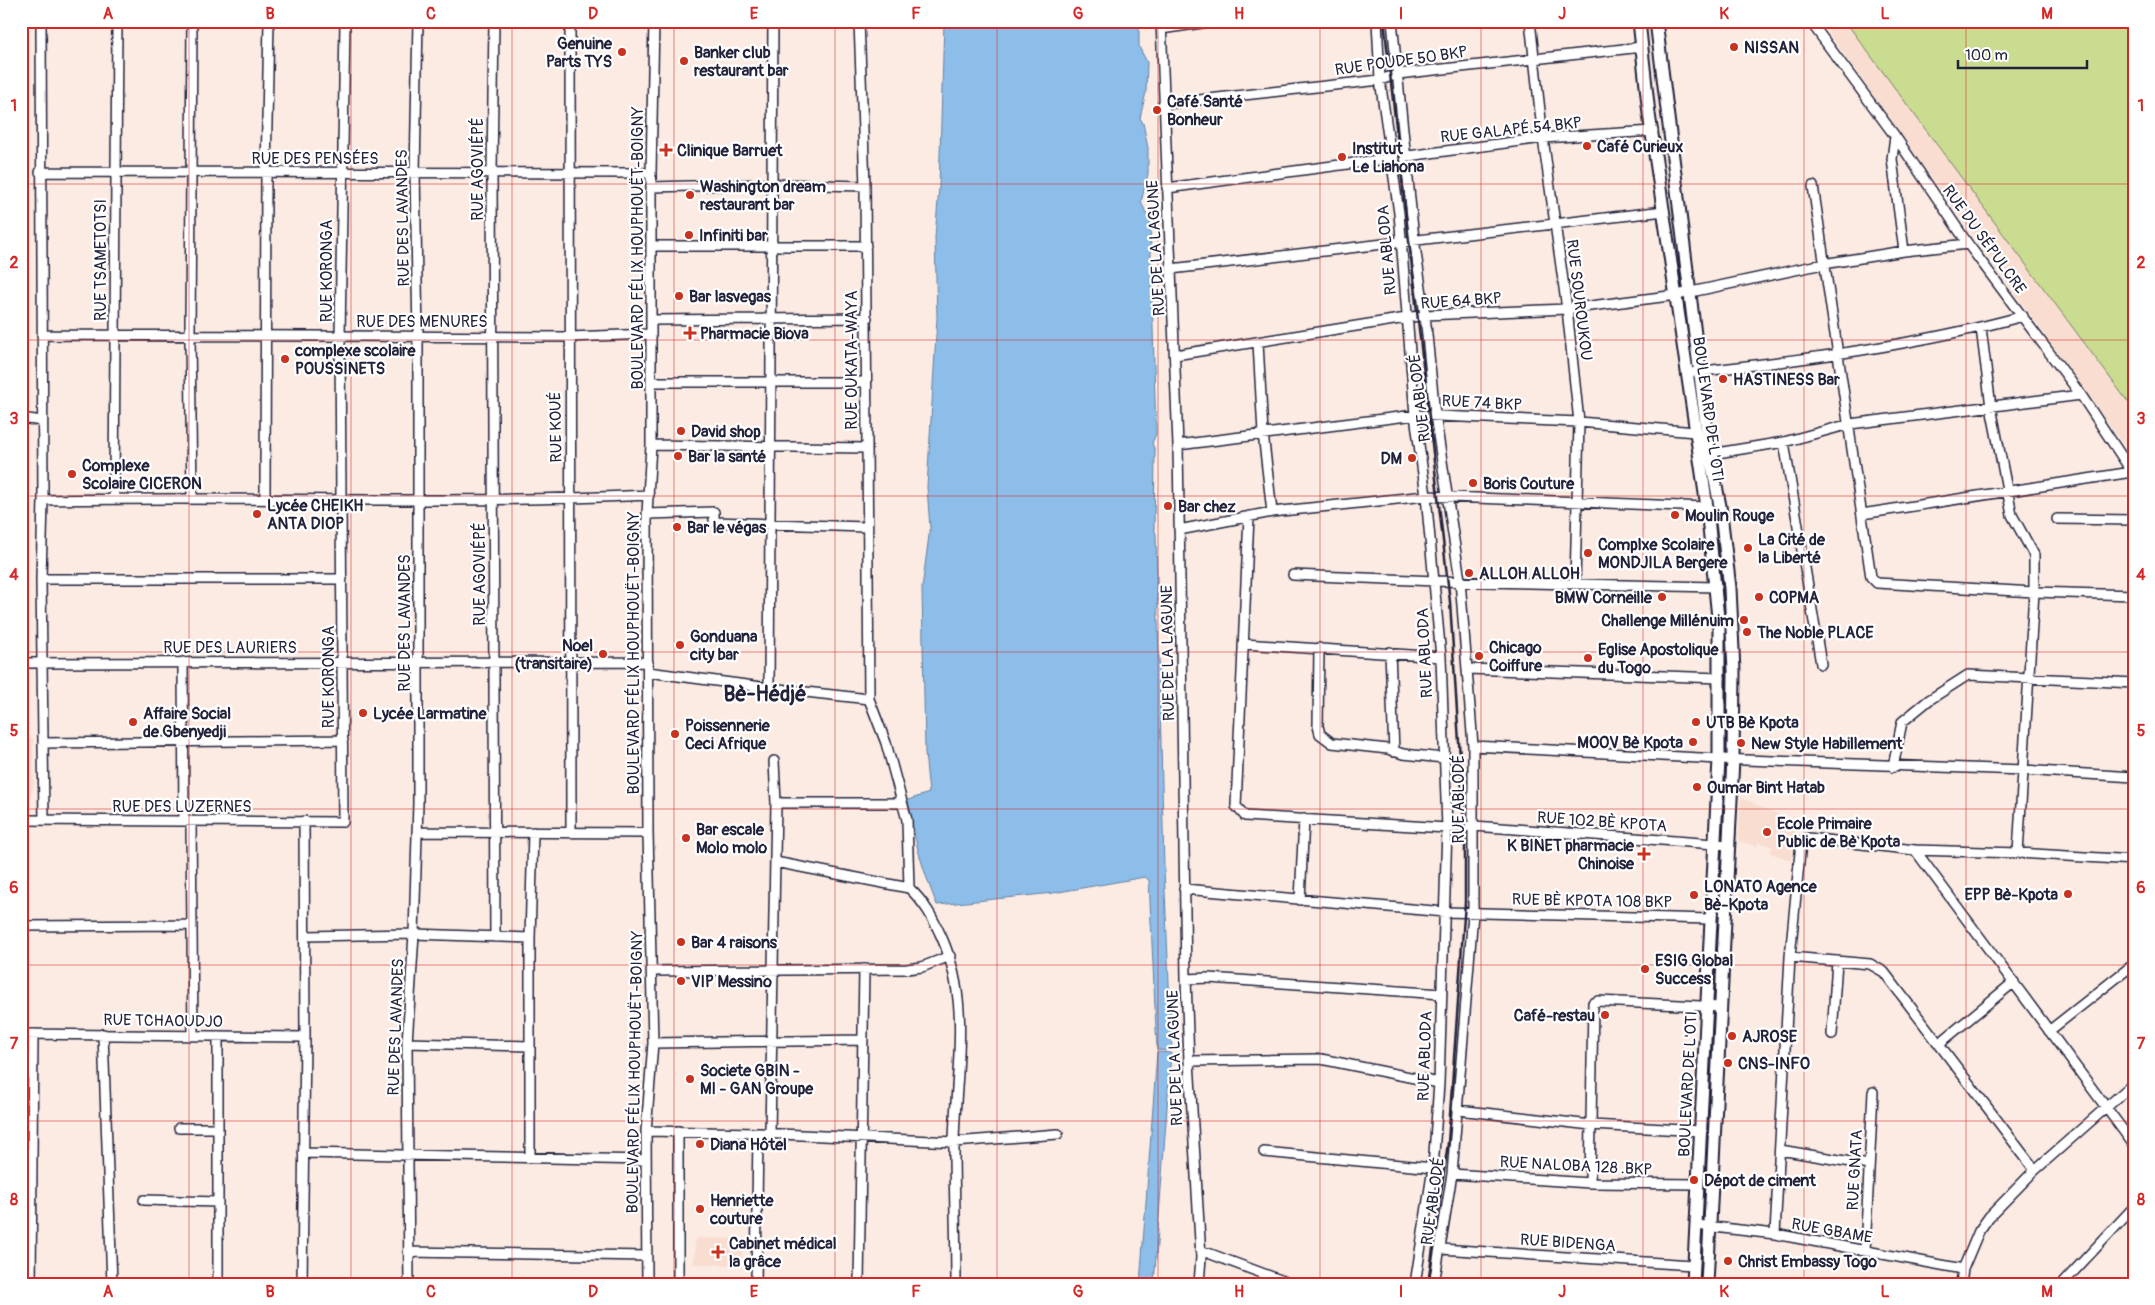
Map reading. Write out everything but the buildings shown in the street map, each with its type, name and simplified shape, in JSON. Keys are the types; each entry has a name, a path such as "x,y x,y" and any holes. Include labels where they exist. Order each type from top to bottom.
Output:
{"main road":[{"name":"BOULEVARD DE L'OTI","path":"1638,21 1695,432 1720,506 1733,627 1733,760 1707,1284"},
{"name":"BOULEVARD DE L'OTI","path":"1656,21 1700,372 1707,507 1717,586 1719,628 1718,759 1710,919 1708,1006 1693,1284"},
{"path":"1719,628 1733,627"}],"street":[{"path":"41,21 40,172 43,500 41,579 44,820"},
{"name":"RUE TSAMETOTSI","path":"114,498 117,21"},
{"path":"192,21 190,335 192,498"},
{"path":"265,498 266,173 269,21"},
{"name":"RUE KORONGA","path":"343,822 344,662 340,336 341,173 345,21"},
{"name":"RUE DES LAVANDES","path":"409,1284 407,1043 414,934 417,832 419,501 415,172 418,21"},
{"name":"RUE AGOVIÉPÉ","path":"494,21 492,172 495,937"},
{"name":"RUE KOUÉ","path":"570,21 571,833"},
{"name":"BOULEVARD FÉLIX HOUPHOUËT-BOIGNY","path":"648,1284 646,1131 653,1043 648,833 647,514 651,445 652,246 650,173 654,21"},
{"path":"768,688 773,21"},
{"name":"RUE OUKATA-WAYA","path":"859,21 866,246 866,527 869,698 886,743 908,828 909,888"},
{"path":"1161,25 1216,21"},
{"name":"RUE ABLODA","path":"1377,21 1380,80 1401,241 1415,415 1426,496 1441,657 1447,828 1439,1083 1433,1168 1415,1284"},
{"name":"RUE ABLODÉ","path":"1392,21 1414,239 1425,315 1434,415 1460,580 1472,746 1474,826 1473,913 1452,1174 1434,1284"},
{"name":"RUE SOUROUKOU","path":"1530,21 1543,138 1567,309 1578,422 1575,584"},
{"name":"RUE DU SÉPULCRE","path":"1810,21 1895,136 1968,244 2081,396 2133,474"},
{"name":"RUE DE LA LAGUNE","path":"1161,25 1178,444 1186,979 1200,1250 1200,1284"},
{"name":"RUE POUDE 50 BKP","path":"1164,104 1380,80 1398,74 1642,47"},
{"name":"RUE GALAPÉ 54 BKP","path":"1167,188 1194,186 1543,138 1653,131"},
{"path":"1895,136 1892,159 1904,251"},
{"name":"RUE DES PENSÉES","path":"40,172 650,173"},
{"path":"650,187 773,184 865,186"},
{"path":"1813,186 1823,264 1850,424 1871,577 1877,583 2034,592 2134,595"},
{"path":"1171,269 1664,211"},
{"name":"RUE 64 BKP","path":"1175,355 1425,315 1567,309 1676,295 1823,264 1904,251 1968,244"},
{"path":"652,246 866,246"},
{"path":"1688,373 1838,352 1981,328 2022,316"},
{"path":"652,320 867,318"},
{"path":"1981,328 1992,406 2008,493 2016,526 2028,542 2034,555 2034,592 2018,853"},
{"name":"RUE DES MENURES","path":"42,335 569,337 651,334"},
{"path":"1258,343 1263,433 1272,512"},
{"path":"651,382 866,382"},
{"path":"1704,455 1784,442 1850,424 2081,396"},
{"name":"RUE 74 BKP","path":"1178,444 1415,415 1578,422 1695,432"},
{"path":"21,418 42,421"},
{"path":"1784,442 1821,664"},
{"path":"651,445 866,448"},
{"path":"1862,514 2133,474"},
{"path":"43,500 265,498 419,501 570,499 649,495"},
{"path":"1179,530 1272,512 1426,496 1707,507"},
{"path":"647,514 714,512 714,522 866,527"},
{"name":"RUE 102 BÈ KPOTA","path":"1250,516 1236,806 1246,816 1447,828 1474,826 1728,845"},
{"path":"2057,519 2134,520"},
{"path":"1293,575 1434,581 1717,586"},
{"path":"41,579 342,579"},
{"path":"1244,644 1390,652 1441,657"},
{"path":"1319,648 1318,726 1320,734 1332,743 1444,758"},
{"path":"1390,652 1394,752"},
{"path":"184,662 184,741 193,1035"},
{"name":"RUE DES LAURIERS","path":"21,663 344,662 572,664 648,662"},
{"path":"1467,669 1720,678"},
{"path":"648,672 768,688 869,698"},
{"path":"1893,767 1902,722 1965,676 2134,683"},
{"path":"43,743 343,740"},
{"path":"1472,746 1893,767 2023,770 2134,777"},
{"path":"770,1133 776,803 774,761"},
{"path":"776,803 902,803"},
{"path":"1300,900 1304,818"},
{"name":"RUE DES LUZERNES","path":"21,820 343,822"},
{"path":"302,1284 305,1036 304,822"},
{"path":"417,832 648,833"},
{"path":"530,1157 530,938 533,832"},
{"path":"1775,1234 1790,956 1801,842 1804,839 1915,850 2018,853 2134,860"},
{"path":"1915,850 2134,1145"},
{"path":"775,862 909,888 924,902 950,956 960,998 954,1142 956,1284"},
{"name":"RUE BÈ KPOTA 108 BKP","path":"1184,889 1445,912 1710,919"},
{"path":"21,926 191,925"},
{"path":"305,936 414,934 530,938"},
{"path":"652,971 916,968 950,956"},
{"path":"1790,956 1870,964 1884,972 2035,1170"},
{"path":"1832,1034 1837,961"},
{"path":"2049,1031 2134,964"},
{"path":"859,1284 864,969"},
{"path":"1186,979 1209,978 1442,994"},
{"path":"1940,1043 2014,982"},
{"path":"1590,1183 1593,1003 1721,1007"},
{"name":"RUE TCHAOUDJO","path":"21,1034 305,1036"},
{"path":"31,1284 33,1034"},
{"path":"103,1034 112,1284"},
{"path":"218,1036 218,1284"},
{"path":"653,1043 863,1040"},
{"path":"407,1043 530,1046"},
{"path":"1189,1061 1321,1059 1439,1083"},
{"path":"1961,1284 1963,1269 1979,1230 1989,1216 2035,1170 2104,1107 2134,1083"},
{"name":"RUE GNATA","path":"1865,1251 1873,1092"},
{"path":"1458,1110 1591,1125 1702,1132"},
{"path":"179,1128 218,1128"},
{"path":"646,1131 758,1132 954,1142 1058,1134"},
{"path":"678,1131 678,1284"},
{"path":"756,1284 758,1132"},
{"path":"1780,1150 1869,1165"},
{"path":"1264,1152 1433,1168"},
{"path":"303,1153 646,1160"},
{"name":"RUE NALOBA 128 .BKP","path":"1452,1174 1590,1183 1698,1184"},
{"path":"144,1200 218,1202"},
{"path":"2062,1284 2134,1207"},
{"name":"RUE GBAME","path":"1696,1225 1775,1234 1963,1269"},
{"name":"RUE BIDENGA","path":"1441,1249 1694,1265"},
{"path":"1200,1250 1291,1284"},
{"path":"408,1252 647,1256"}],"shaded area":[{"path":"1820,21 2134,21 2134,459 1930,175"},
{"path":"21,737 33,738 34,785 29,802 21,808"},
{"name":"Ecole Primaire Public de Bè Kpota","path":"1741,798 1797,823 1791,860 1770,853 1772,846 1758,842 1757,846 1738,841"},
{"name":"Cabinet médical la grâce","path":"695,1238 743,1239 742,1265 694,1264"}],"green space":[{"path":"1845,21 2134,21 2134,410"}],"water":[{"path":"944,21 1139,21 1139,47 1147,62 1146,92 1140,118 1143,123 1148,148 1148,174 1141,202 1150,221 1156,434 1152,443 1155,451 1154,528 1156,534 1164,868 1172,1051 1157,1050 1149,880 1145,877 1053,893 937,905 916,841 908,800 929,793 925,753 922,588 930,528 927,487 937,318 935,238 939,188"},
{"path":"1157,1052 1171,1053 1154,1284 1140,1284"}],"railway":[{"path":"1384,21 1450,602 1465,836 1465,902 1448,1143 1428,1284"}],"place":[{"name":"NISSAN","path":"1734,47"},
{"name":"Genuine Parts TYS","path":"622,52"},
{"name":"Banker club restaurant bar","path":"684,61"},
{"name":"Café Santé Bonheur","path":"1157,110"},
{"name":"Café Curieux","path":"1587,146"},
{"name":"Clinique Barruet","path":"666,150"},
{"name":"Institut Le Liahona","path":"1342,157"},
{"name":"Washington dream restaurant bar","path":"690,195"},
{"name":"Infiniti bar","path":"689,235"},
{"name":"Bar lasvegas","path":"679,296"},
{"name":"Pharmacie Biova","path":"690,333"},
{"name":"complexe scolaire POUSSINETS","path":"285,359"},
{"name":"HASTINESS Bar","path":"1723,379"},
{"name":"David shop","path":"681,431"},
{"name":"Bar la santé","path":"678,456"},
{"name":"DM","path":"1412,458"},
{"name":"Complexe Scolaire CICERON","path":"72,474"},
{"name":"Boris Couture","path":"1473,483"},
{"name":"Bar chez","path":"1168,506"},
{"name":"Lycée CHEIKH ANTA DIOP","path":"257,514"},
{"name":"Moulin Rouge","path":"1675,515"},
{"name":"Bar le végas","path":"677,527"},
{"name":"La Cité de la Liberté","path":"1748,548"},
{"name":"Complxe Scolaire MONDJILA Bergere","path":"1588,553"},
{"name":"ALLOH ALLOH","path":"1469,573"},
{"name":"BMW Corneille","path":"1662,597"},
{"name":"COPMA","path":"1759,597"},
{"name":"Challenge Millénuim","path":"1744,620"},
{"name":"The Noble PLACE","path":"1747,632"},
{"name":"Gonduana city bar","path":"680,645"},
{"name":"Noel (transitaire)","path":"603,654"},
{"name":"Chicago Coiffure","path":"1479,656"},
{"name":"Eglise Apostolique du Togo","path":"1588,658"},
{"name":"Lycée Larmatine","path":"363,713"},
{"name":"Affaire Social de Gbenyedji","path":"133,722"},
{"name":"UTB Bè Kpota","path":"1696,722"},
{"name":"Poissennerie Ceci Afrique","path":"675,734"},
{"name":"MOOV Bè Kpota","path":"1693,742"},
{"name":"New Style Habillement","path":"1741,743"},
{"name":"Oumar Bint Hatab","path":"1697,787"},
{"name":"Ecole Primaire Public de Bè Kpota","path":"1767,832"},
{"name":"Bar escale Molo molo","path":"686,838"},
{"name":"K BINET pharmacie Chinoise","path":"1644,854"},
{"name":"EPP Bè-Kpota","path":"2068,894"},
{"name":"LONATO Agence Bè-Kpota","path":"1694,895"},
{"name":"Bar 4 raisons","path":"681,942"},
{"name":"ESIG Global Success","path":"1645,969"},
{"name":"VIP Messino","path":"681,981"},
{"name":"Café-restau","path":"1605,1015"},
{"name":"AJROSE","path":"1732,1036"},
{"name":"CNS-INFO","path":"1728,1063"},
{"name":"Societe GBIN - MI - GAN Groupe","path":"690,1079"},
{"name":"Diana Hôtel","path":"700,1144"},
{"name":"Dépot de ciment","path":"1694,1180"},
{"name":"Henriette couture","path":"700,1209"},
{"name":"Cabinet médical la grâce","path":"718,1252"},
{"name":"Christ Embassy Togo","path":"1728,1261"}],"district":[{"name":"Bè-Hédjé","path":"765,694"}]}
